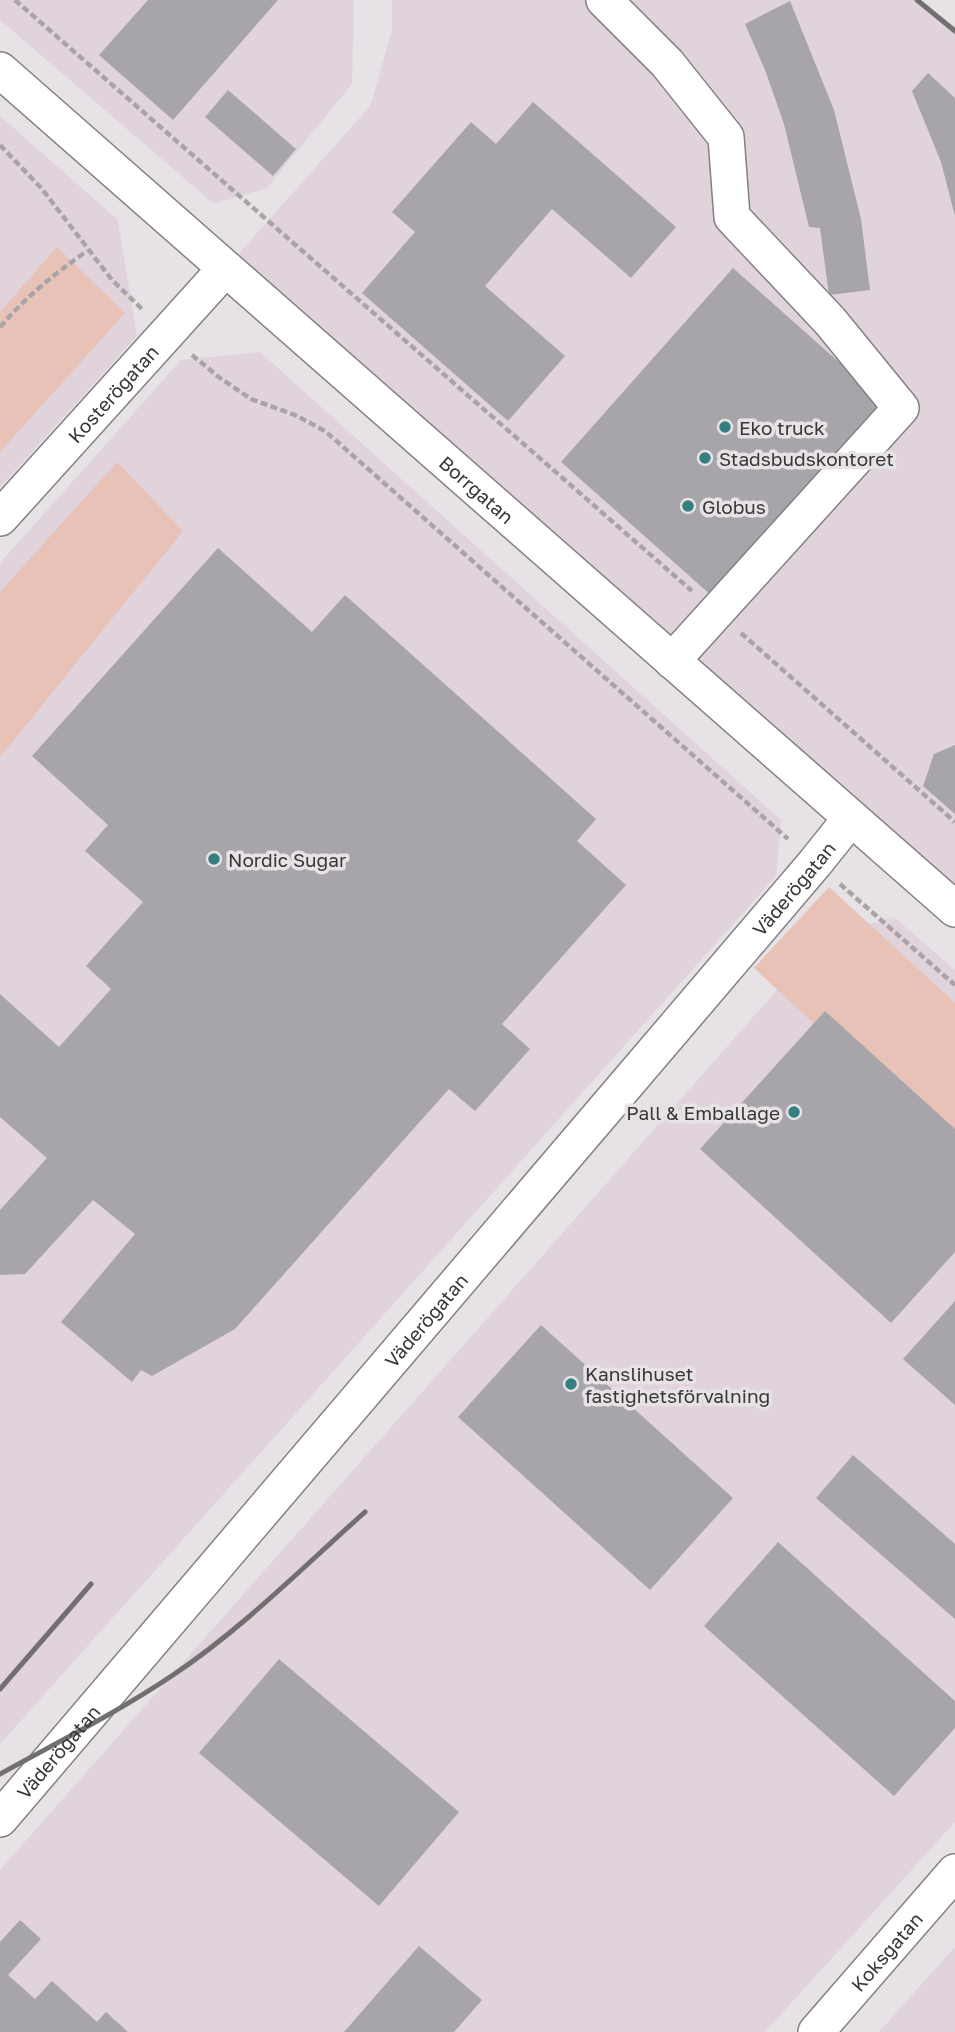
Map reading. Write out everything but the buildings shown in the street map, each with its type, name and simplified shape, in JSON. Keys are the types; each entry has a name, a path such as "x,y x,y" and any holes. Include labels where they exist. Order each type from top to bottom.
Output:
{"street":[{"path":"604,0 667,63 726,138 732,217 830,321 901,408 672,661"},
{"name":"Borrgatan","path":"0,70 955,909"},
{"name":"Kosterögatan","path":"0,518 225,269"},
{"name":"Väderögatan","path":"0,1819 851,818"},
{"name":"Koksgatan","path":"816,2032 955,1872"}],"path":[{"path":"15,0 955,822"},
{"path":"0,145 42,190 112,280 167,333 220,378 251,399 295,415 325,431 955,985"},
{"path":"0,327 47,279 87,251"}],"shaded area":[{"path":"0,0 354,0 352,84 267,188 214,204 0,20"},
{"path":"392,0 917,0 955,31 955,910 225,269 371,105 392,29"},
{"path":"0,116 118,220 137,336 0,487"},
{"path":"57,247 125,313 0,452 0,312"},
{"path":"260,352 781,820 776,876 0,1744 0,563 181,360"},
{"path":"117,462 183,531 0,757 0,592"},
{"path":"829,887 955,1003 955,1155 754,968"},
{"path":"894,917 955,970 955,1822 765,2032 0,2032 0,1870 823,938"},
{"path":"955,1947 955,2032 879,2032"}],"railway":[{"path":"917,0 955,31"},
{"path":"0,1774 131,1702 199,1657 248,1618 365,1512"},
{"path":"0,1689 91,1584"}],"place":[{"name":"Eko truck","path":"725,427"},
{"name":"Stadsbudskontoret","path":"705,458"},
{"name":"Globus","path":"688,506"},
{"name":"Nordic Sugar","path":"214,859"},
{"name":"Pall & Emballage","path":"794,1112"},
{"name":"Kanslihuset fastighetsförvalning","path":"571,1384"}]}
